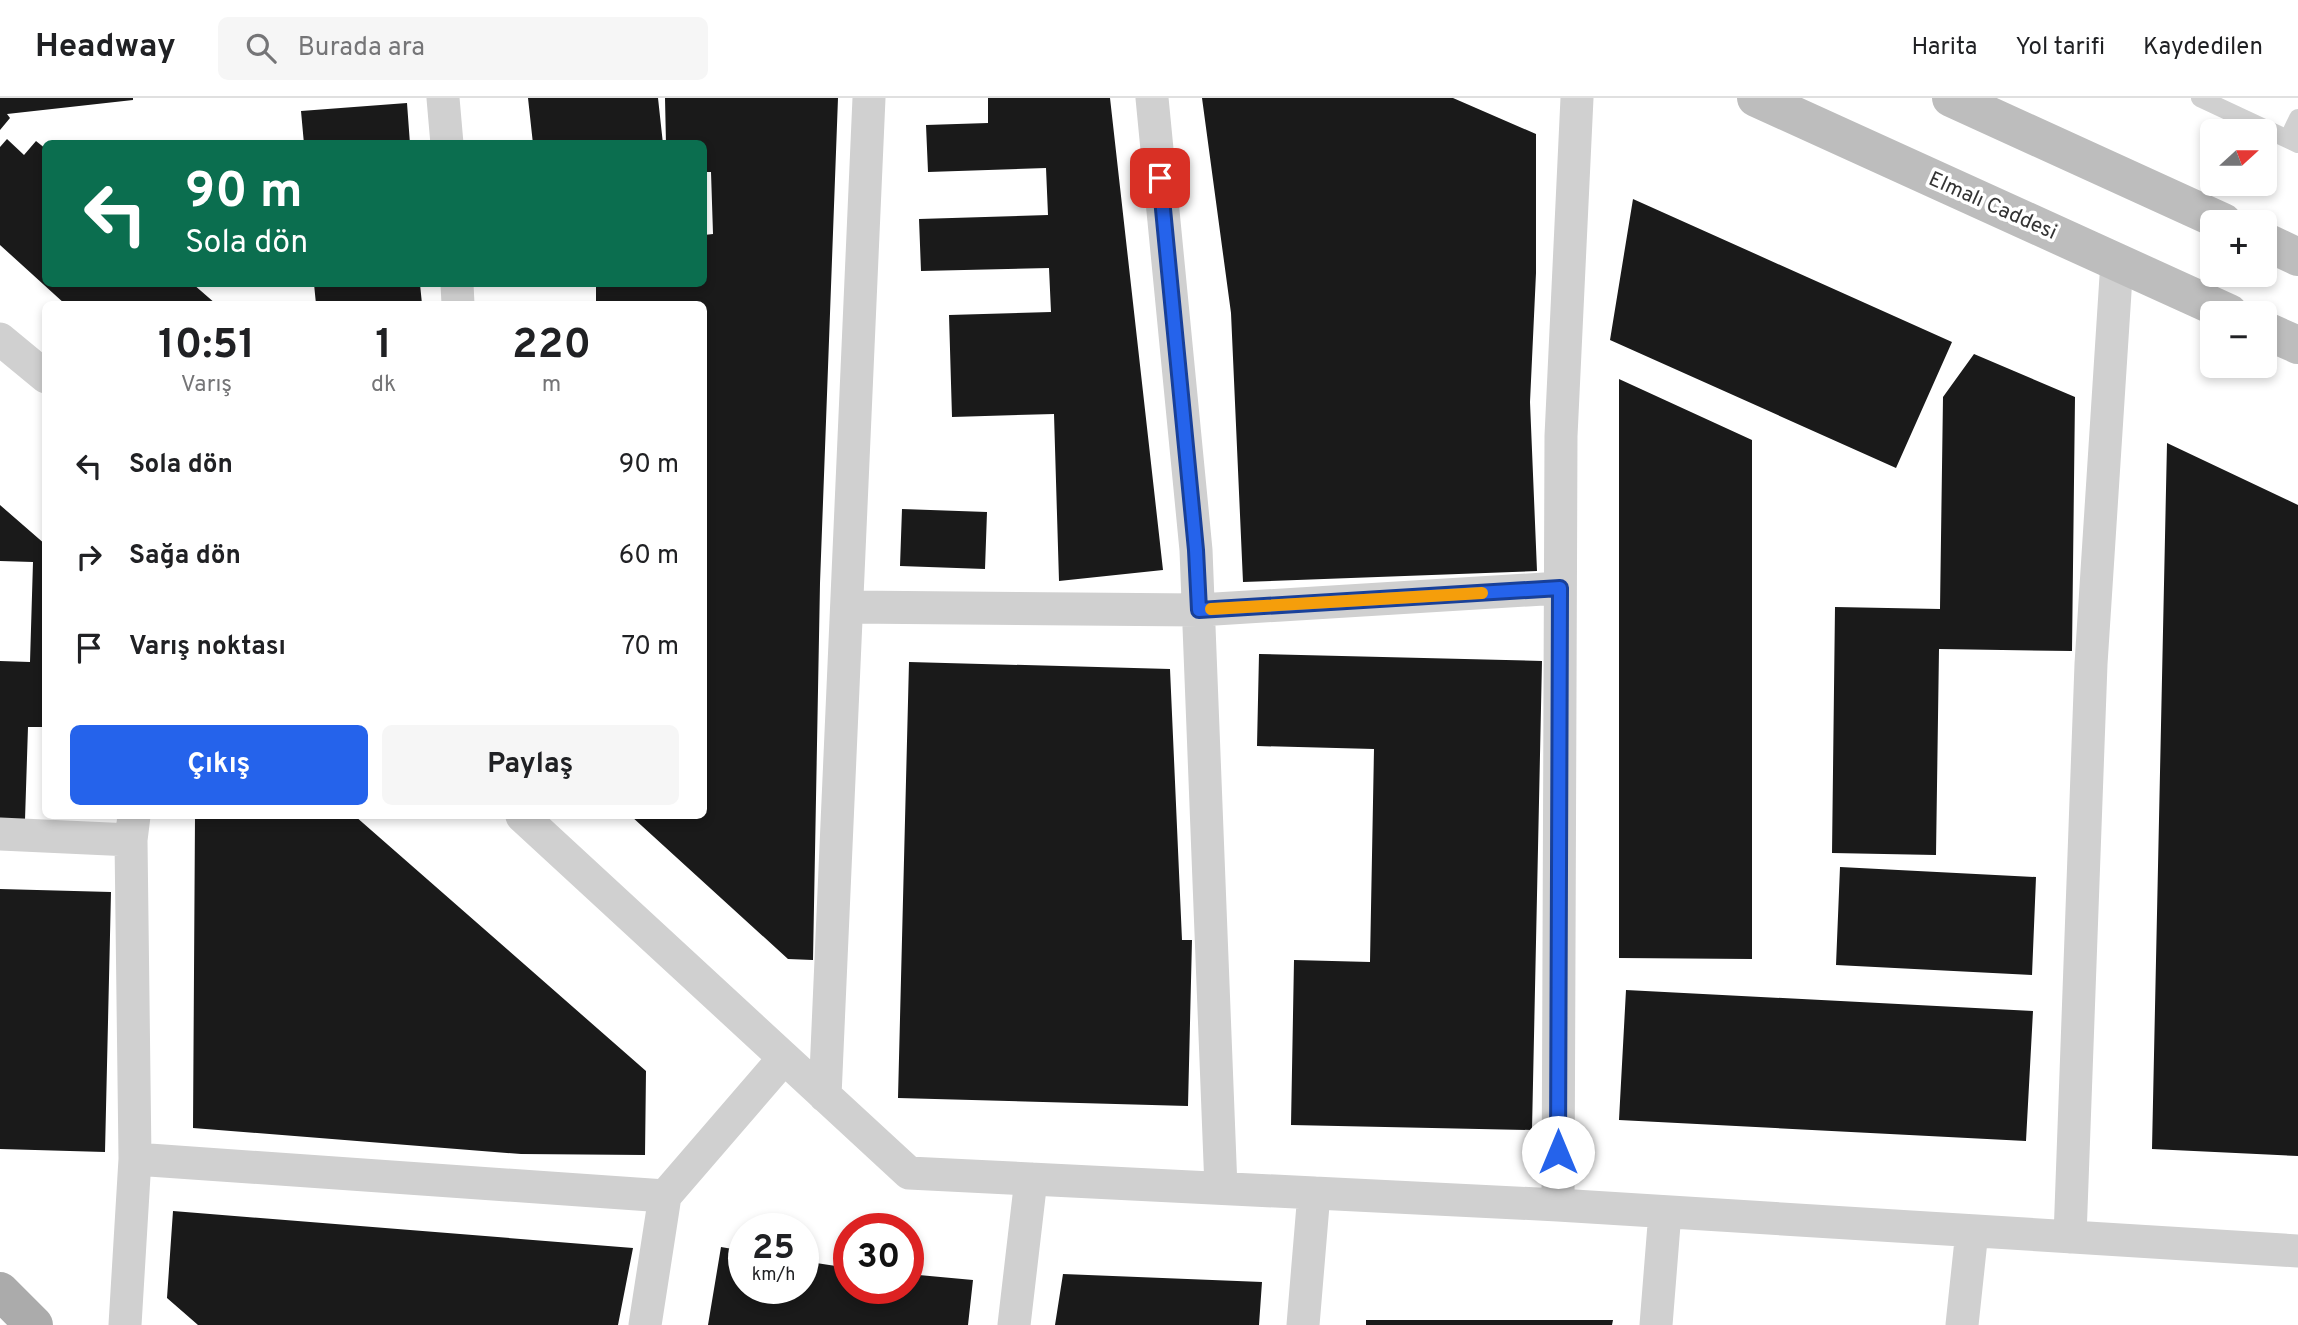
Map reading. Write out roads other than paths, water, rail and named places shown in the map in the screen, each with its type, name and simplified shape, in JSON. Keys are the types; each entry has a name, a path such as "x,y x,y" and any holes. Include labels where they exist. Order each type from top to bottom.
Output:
{"main road":[{"name":"Elmalı Caddesi","path":"1756,98 2203,301"},
{"path":"1951,98 2200,212"},
{"path":"2277,248 2298,257"},
{"path":"2277,336 2298,345"},
{"path":"0,1291 34,1325"}],"street":[{"path":"443,98 447,140"},
{"path":"825,1096 849,607 869,98"},
{"path":"1152,98 1196,550 1221,1188"},
{"path":"1558,1205 1561,436 1577,98"},
{"path":"2070,1237 2091,664 2117,261"},
{"path":"0,339 42,374"},
{"path":"849,607 1199,610 1560,588"},
{"path":"525,819 909,1173 1558,1205 2298,1251"},
{"path":"0,834 133,828 135,1158 125,1325"},
{"path":"645,1325 665,1196 785,1058"},
{"path":"135,1158 665,1196"},
{"path":"1014,1325 1031,1179"},
{"path":"1303,1325 1314,1193"},
{"path":"1656,1325 1665,1212"},
{"path":"1962,1325 1972,1230"}],"lane":[{"path":"2200,98 2293,141 2298,118"}]}
